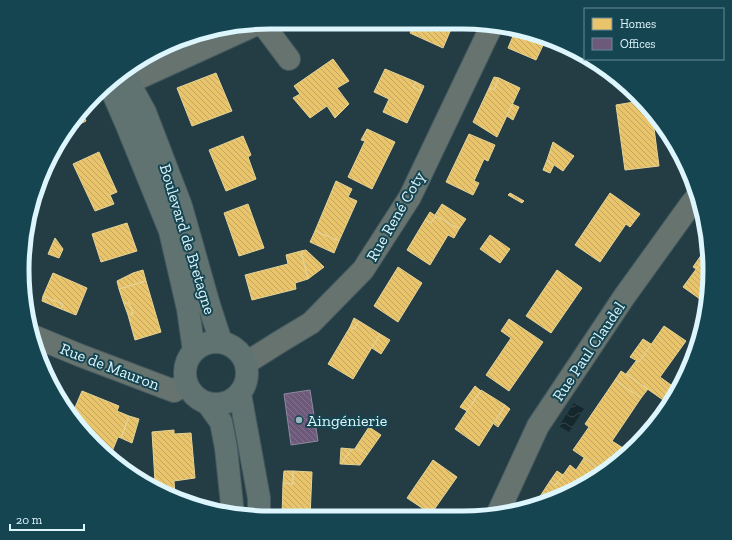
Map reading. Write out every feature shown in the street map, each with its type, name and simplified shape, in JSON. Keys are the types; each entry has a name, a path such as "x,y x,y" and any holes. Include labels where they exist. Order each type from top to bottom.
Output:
{"main road":[{"name":"Boulevard de Bretagne","path":"121,80 145,112 181,206 221,342"},
{"name":"Boulevard de Bretagne","path":"121,81 126,123 170,231 188,309 194,350"},
{"path":"211,342 221,342 236,349 246,364 247,374 245,384 240,394 233,400 225,404 208,404 198,400 190,393 184,375 185,366 188,357 194,350 202,345 211,342"},
{"path":"240,394 259,498 259,510"},
{"path":"208,404 222,422 232,508"}],"street":[{"path":"267,29 289,59"},
{"path":"122,80 143,76 241,31"},
{"name":"Rue René Coty","path":"246,364 258,355 311,323 363,270 410,197 489,31"},
{"name":"Rue Paul Claudel","path":"499,508 538,426 624,296 693,202"},
{"name":"Rue de Mauron","path":"39,339 174,391 186,383"}],"water":[{"path":"574,403 584,409 569,432 559,426"}],"building: Homes":[{"path":"412,29 451,29 443,48 410,33"},
{"path":"514,35 544,44 536,60 508,48"},
{"path":"333,59 349,81 337,88 349,104 335,118 327,106 310,118 293,98 300,94 294,86"},
{"path":"385,69 416,82 413,87 422,91 407,123 383,112 389,99 374,92"},
{"path":"216,73 232,111 192,126 177,88"},
{"path":"494,77 499,78 494,90 489,88"},
{"path":"499,78 520,88 497,137 473,122 489,88 494,90"},
{"path":"416,82 424,86 422,91 413,87"},
{"path":"634,102 653,123 659,166 625,170 616,105"},
{"path":"512,104 519,107 513,120 507,116"},
{"path":"84,117 86,121 77,125"},
{"path":"367,129 395,142 372,189 348,177 365,141 361,140"},
{"path":"469,134 495,145 488,161 484,159 474,181 479,183 473,195 446,182"},
{"path":"243,136 251,155 248,157 256,179 226,191 209,150"},
{"path":"553,142 574,156 563,171 547,160"},
{"path":"99,152 117,192 110,195 114,204 95,211 73,164"},
{"path":"547,160 554,165 550,173 543,170"},
{"path":"336,181 352,189 348,197 357,201 339,241 315,231"},
{"path":"510,193 524,201 522,203 508,195"},
{"path":"610,193 640,214 630,227 626,224 600,262 575,245"},
{"path":"248,204 264,248 239,256 224,213"},
{"path":"442,204 466,219 459,229 435,215"},
{"path":"430,212 436,216 431,223 425,220"},
{"path":"436,216 459,229 454,238 448,235 430,265 407,250 425,220 431,223"},
{"path":"127,223 137,251 101,262 92,234"},
{"path":"315,231 339,241 334,253 310,242"},
{"path":"490,235 510,249 500,263 480,249"},
{"path":"55,238 63,249 59,258 48,254"},
{"path":"306,250 324,267 308,279 301,251"},
{"path":"301,251 308,279 295,283 296,289 252,300 245,275 288,264 286,255"},
{"path":"702,254 702,260 696,269 693,267"},
{"path":"702,261 701,300 683,287"},
{"path":"398,267 422,283 398,322 374,306"},
{"path":"143,270 146,281 119,289 117,281"},
{"path":"557,270 582,288 551,333 526,316"},
{"path":"53,273 87,288 76,315 61,309 63,304 43,296"},
{"path":"146,281 161,332 135,340 128,315 133,314 129,302 124,304 119,289"},
{"path":"43,296 63,304 61,309 42,301"},
{"path":"129,302 133,314 128,315 124,304"},
{"path":"354,318 359,321 354,329 350,327"},
{"path":"509,319 543,342 509,391 486,375 511,338 501,331"},
{"path":"359,321 380,334 353,379 328,364 350,327 354,329"},
{"path":"664,326 686,341 660,377 673,386 664,401 626,374 636,361 639,362"},
{"path":"380,334 390,340 381,354 372,348"},
{"path":"643,339 651,344 639,362 630,357"},
{"path":"621,371 648,389 641,398 615,380"},
{"path":"615,380 641,398 612,441 623,448 599,468 573,450 589,427 585,424"},
{"path":"475,386 481,391 467,411 460,407"},
{"path":"481,390 505,405 479,446 455,429"},
{"path":"82,391 119,406 117,411 129,416 121,438 118,437 112,452 89,429 74,410"},
{"path":"505,405 510,409 498,427 494,424"},
{"path":"129,416 139,419 132,443 121,438"},
{"path":"369,427 381,435 367,455 356,447"},
{"path":"174,430 174,434 191,433 195,478 174,481 175,492 155,482 152,432"},
{"path":"356,447 367,455 360,465 341,464 352,449 355,449"},
{"path":"341,448 352,449 340,464"},
{"path":"584,458 599,468 569,486 539,498 550,481 556,485 570,465 576,470"},
{"path":"433,460 457,477 433,511 426,511 407,498"},
{"path":"284,471 293,471 293,484 283,483"},
{"path":"293,471 312,472 310,511 282,511 283,483 293,484"},
{"path":"557,471 563,475 556,485 550,481"}],"building: Offices":[{"path":"310,390 318,441 291,445 284,394"}],"place":[{"name":"Aingénierie","path":"299,420"}]}
